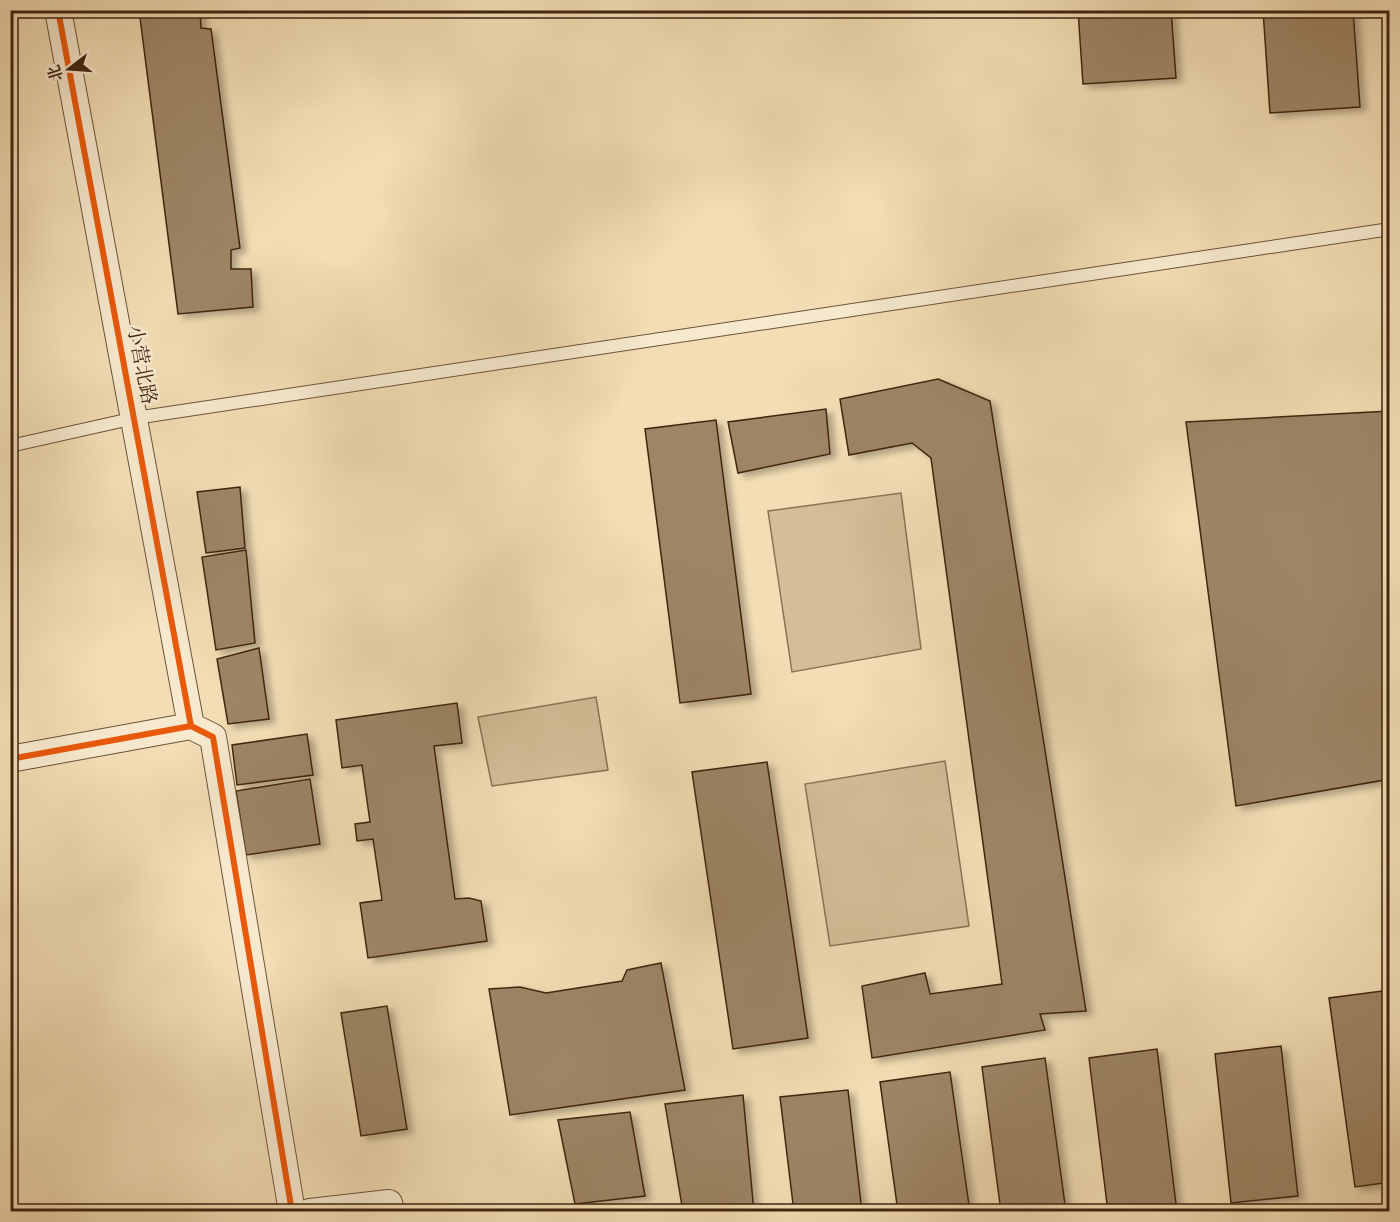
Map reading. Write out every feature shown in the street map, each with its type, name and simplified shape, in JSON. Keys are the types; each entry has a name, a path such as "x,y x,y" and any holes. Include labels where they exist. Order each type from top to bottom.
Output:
{"street":[{"name":"小营北路","path":"58,10 191,726"},
{"path":"10,759 191,726 213,737 292,1212"},
{"path":"310,1212 388,1203 391,1212"}],"lane":[{"path":"10,446 135,418 1389,229"}],"shaded area":[{"path":"901,493 921,649 792,672 768,511"},
{"path":"596,697 608,770 492,786 478,717"},
{"path":"945,761 969,926 830,946 805,784"}],"building":[{"path":"139,10 200,10 201,28 211,29 240,248 231,250 231,269 251,269 253,307 178,314"},
{"path":"1078,10 1171,10 1176,78 1083,84"},
{"path":"1263,10 1353,10 1360,107 1270,113"},
{"path":"938,379 990,401 1086,1011 1040,1014 1045,1030 872,1058 862,986 925,973 930,994 1002,984 931,458 912,443 849,455 840,399"},
{"path":"826,409 830,454 738,473 728,422"},
{"path":"1390,411 1390,779 1236,806 1186,422"},
{"path":"716,420 751,694 680,703 645,429"},
{"path":"240,487 245,548 206,553 197,492"},
{"path":"246,550 255,643 216,650 202,557"},
{"path":"259,648 269,719 228,724 217,659"},
{"path":"457,703 462,743 434,746 455,899 469,898 481,901 487,941 368,958 360,903 382,900 373,839 357,841 355,824 370,822 362,765 342,768 336,720"},
{"path":"307,734 313,775 237,785 232,745"},
{"path":"767,762 808,1038 733,1049 692,772"},
{"path":"310,779 320,844 246,855 236,791"},
{"path":"661,963 685,1090 510,1115 489,989 520,987 546,993 622,981 627,970"},
{"path":"1390,990 1390,1182 1355,1187 1329,998"},
{"path":"387,1006 407,1129 361,1136 341,1013"},
{"path":"1281,1046 1298,1196 1231,1203 1215,1054"},
{"path":"1157,1049 1177,1212 1108,1212 1089,1058"},
{"path":"1045,1058 1066,1212 1001,1212 982,1067"},
{"path":"950,1072 970,1212 898,1212 880,1082"},
{"path":"848,1090 862,1212 794,1212 780,1097"},
{"path":"743,1095 754,1212 683,1212 665,1104"},
{"path":"630,1112 645,1196 575,1204 558,1120"}],"cycle path":[{"path":"58,10 191,726"},
{"path":"10,759 191,726 213,737 292,1212"}]}
